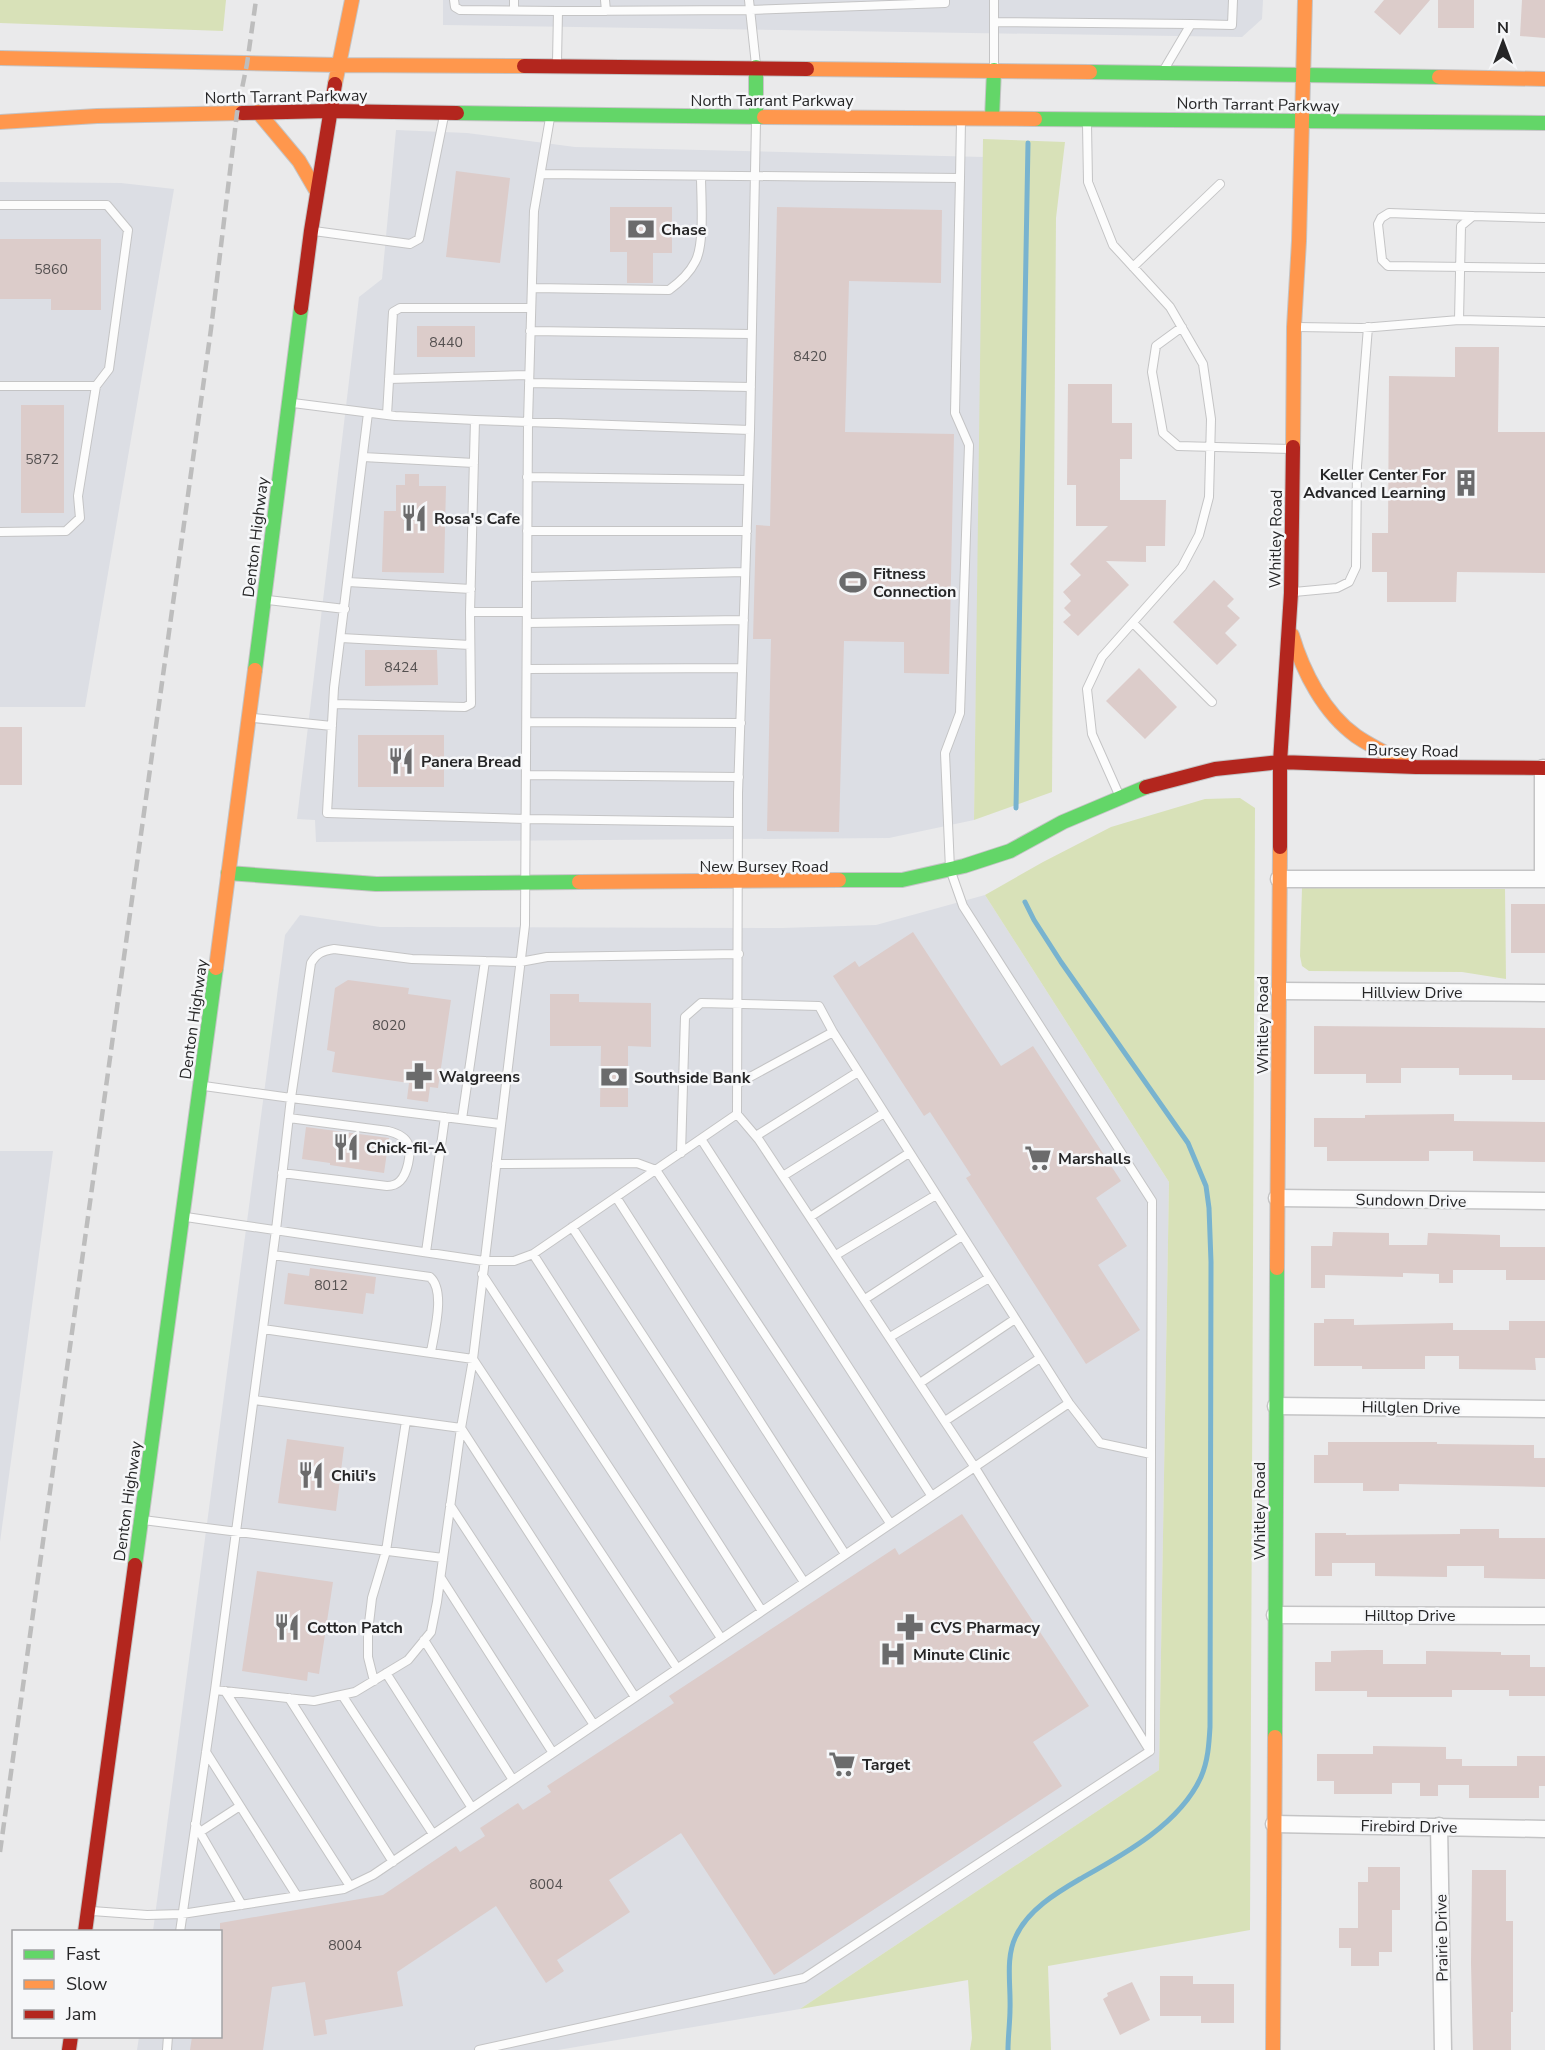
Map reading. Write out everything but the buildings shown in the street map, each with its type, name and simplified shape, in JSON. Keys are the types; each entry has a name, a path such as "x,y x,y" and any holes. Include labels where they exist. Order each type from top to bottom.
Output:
{"main road":[{"name":"Denton Highway","path":"85,1930 183,1217 310,231 329,111 352,0"},
{"name":"Whitley Road","path":"1273,2050 1280,762 1291,593 1294,327 1299,241 1305,0"},
{"name":"North Tarrant Parkway","path":"0,58 338,65 994,69 1545,79"},
{"path":"756,67 756,117"},
{"path":"992,118 994,69"},
{"name":"North Tarrant Parkway","path":"0,122 97,116 329,111 1545,123"},
{"path":"258,112 299,161 317,192"},
{"path":"1289,625 1295,648 1311,682 1343,724 1376,748 1416,767"},
{"name":"New Bursey Road","path":"228,873 376,884 882,882 902,880 950,869 1010,851 1063,822 1149,786 1215,769 1280,762"},
{"name":"Bursey Road","path":"1280,762 1416,767 1544,768"}],"street":[{"path":"1279,879 1544,879 1544,768"},
{"name":"Hillview Drive","path":"1279,991 1545,993"},
{"name":"Sundown Drive","path":"1277,1198 1545,1201"},
{"name":"Hillglen Drive","path":"1276,1406 1545,1409"},
{"name":"Hilltop Drive","path":"1275,1615 1545,1616"},
{"name":"Firebird Drive","path":"1274,1824 1545,1828"},
{"name":"Prairie Drive","path":"1439,1826 1443,2050"}],"lane":[{"path":"454,0 455,7 460,10 558,11 751,10 945,3 945,0"},
{"path":"514,0 514,10"},
{"path":"605,0 606,11"},
{"path":"749,0 756,67"},
{"path":"994,0 994,69"},
{"path":"994,22 1232,25 1233,0"},
{"path":"557,66 558,11"},
{"path":"1162,73 1191,24"},
{"path":"310,231 410,244 419,238 444,113"},
{"path":"220,1691 314,1701 355,1692 408,1660 431,1632 473,1359 525,925 530,331 534,211 551,114"},
{"path":"756,117 750,430 738,822 739,1083 737,1114 756,1136 945,1421 1150,1751"},
{"path":"961,118 954,413 969,445 960,713 945,753 950,869 963,906 1152,1201 1150,1751"},
{"path":"1087,119 1088,182 1113,245 1170,307 1203,364 1211,419 1209,497 1199,536 1182,567 1102,657 1087,689 1092,734 1120,797"},
{"path":"541,174 960,178"},
{"path":"532,288 669,290 684,279 697,260 701,238 701,176"},
{"path":"1133,267 1220,184"},
{"path":"0,205 107,205 128,230 109,369 96,386 78,496 80,518 66,531 0,532"},
{"path":"1545,218 1389,213 1381,218 1378,224 1380,252 1382,260 1388,266 1545,268"},
{"path":"1459,320 1461,226 1473,216"},
{"path":"387,415 393,312 400,308 531,308"},
{"path":"1294,327 1368,327 1459,320 1545,322"},
{"path":"1182,327 1156,346 1152,372 1163,433 1178,446 1293,449"},
{"path":"1291,593 1337,588 1349,582 1356,567 1357,466 1368,327"},
{"path":"530,331 752,334"},
{"path":"389,379 529,379 750,387"},
{"path":"0,386 96,386"},
{"path":"289,403 387,415 528,423 750,430"},
{"path":"368,412 333,704 327,813 738,822"},
{"path":"333,704 465,707 471,704 470,612 475,420"},
{"path":"363,457 474,463"},
{"path":"527,477 748,480"},
{"path":"527,531 747,531"},
{"path":"527,577 745,572"},
{"path":"348,582 471,589"},
{"path":"264,599 345,609"},
{"path":"470,612 527,612"},
{"path":"527,623 744,620"},
{"path":"1132,623 1212,702"},
{"path":"341,638 470,645"},
{"path":"527,669 742,668"},
{"path":"249,717 332,726"},
{"path":"527,722 741,723"},
{"path":"527,775 739,777"},
{"path":"180,1930 198,1828 206,1752 220,1691 237,1532 310,963 316,955 334,949 412,959 520,962 547,957 739,954"},
{"path":"462,1119 485,961"},
{"path":"681,1153 685,1017 701,1003 819,1006 858,1072 1069,1404 1100,1443 1151,1454"},
{"path":"739,1083 833,1032"},
{"path":"756,1136 858,1072"},
{"path":"200,1086 500,1124"},
{"path":"783,1176 884,1113"},
{"path":"183,1217 484,1261 514,1261 533,1254 737,1114"},
{"path":"426,1252 445,1117"},
{"path":"282,1173 387,1186 395,1185 401,1180 407,1167 409,1153 408,1144 402,1136 388,1131 289,1118"},
{"path":"701,1139 932,1495"},
{"path":"810,1217 909,1153"},
{"path":"495,1164 637,1163 656,1170 890,1523"},
{"path":"836,1255 936,1195"},
{"path":"616,1197 845,1554"},
{"path":"572,1227 804,1582"},
{"path":"865,1299 962,1236"},
{"path":"533,1254 762,1611"},
{"path":"273,1255 430,1277 435,1281 439,1295 431,1352"},
{"path":"482,1274 721,1638"},
{"path":"890,1337 989,1278"},
{"path":"920,1383 1015,1319"},
{"path":"263,1329 473,1359 677,1668"},
{"path":"945,1421 1040,1358"},
{"path":"254,1400 461,1428 635,1697"},
{"path":"88,1910 147,1915 182,1914 344,1889 373,1875 974,1466 1069,1404"},
{"path":"374,1680 368,1657 372,1598 386,1551 406,1421"},
{"path":"450,1505 594,1725"},
{"path":"141,1520 443,1558"},
{"path":"441,1578 553,1753"},
{"path":"424,1640 513,1780"},
{"path":"386,1673 472,1808"},
{"path":"220,1691 350,1886"},
{"path":"342,1695 433,1834"},
{"path":"289,1698 393,1862"},
{"path":"479,2050 804,1978 1150,1751"},
{"path":"206,1752 297,1896"},
{"path":"198,1828 240,1806"},
{"path":"198,1828 242,1905"}],"shaded area":[{"path":"443,0 1263,0 1262,19 1242,37 443,25"},
{"path":"396,130 467,133 575,147 984,157 974,820 889,838 316,842 315,820 297,819 359,297 382,279"},
{"path":"0,182 121,183 174,189 85,707 0,707"},
{"path":"985,895 1169,1182 1159,1770 800,2009 558,2050 137,2050 139,2038 222,2038 222,1930 153,1930 285,935 300,915 380,927 782,928 876,925"},
{"path":"0,1151 53,1151 0,1542"}],"green space":[{"path":"0,0 226,0 223,31 0,23"},
{"path":"983,139 1065,142 1056,218 1052,792 974,820"},
{"path":"1240,798 1255,808 1250,1930 1048,1966 1051,2050 970,2050 972,2038 968,1980 800,2009 1159,1770 1169,1182 985,895 1111,827 1205,799"},
{"path":"1302,888 1505,889 1506,979 1462,972 1309,971 1302,966 1300,956"}],"waterway":[{"path":"1016,808 1028,143"},
{"path":"1008,2050 1010,1962 1013,1944 1021,1927 1035,1910 1052,1896 1132,1849 1165,1824 1192,1794 1201,1777 1208,1752 1210,1727 1211,1262 1206,1186 1188,1143 1061,962 1025,902"}],"railway":[{"path":"0,1852 211,329 237,113 256,0"}],"traffic: fast":[{"path":"756,67 756,117"},
{"path":"992,118 994,70"},
{"path":"1090,72 1439,77"},
{"path":"457,113 764,117"},
{"path":"1035,119 1545,123"},
{"path":"255,670 301,308"},
{"path":"839,880 902,880 964,866 1010,851 1063,822 1146,787"},
{"path":"228,873 376,884 579,882"},
{"path":"135,1565 216,968"},
{"path":"1275,1737 1277,1268"}],"traffic: slow":[{"path":"335,84 352,0"},
{"path":"1293,447 1294,327 1299,241 1305,0"},
{"path":"0,58 338,65 524,66"},
{"path":"807,69 1090,72"},
{"path":"1439,77 1545,79"},
{"path":"258,112 299,161 317,192"},
{"path":"0,122 97,116 242,113"},
{"path":"764,117 1035,119"},
{"path":"1292,635 1302,663 1316,691 1334,716 1362,740 1406,763"},
{"path":"216,968 255,670"},
{"path":"1277,1268 1280,847"},
{"path":"579,882 839,880"},
{"path":"1273,2050 1275,1737"}],"traffic: jam":[{"path":"524,66 807,69"},
{"path":"301,308 335,84"},
{"path":"242,113 329,111 457,113"},
{"path":"1280,847 1280,762 1291,593 1293,447"},
{"path":"1146,787 1215,769 1280,762 1416,767 1545,768"},
{"path":"85,1930 135,1565"},
{"path":"69,2050 71,2038"}],"place":[{"name":"Chase","path":"641,229"},
{"name":"Keller Center For Advanced Learning","path":"1466,483"},
{"name":"Rosa's Cafe","path":"414,518"},
{"name":"Fitness Connection","path":"853,582"},
{"name":"Panera Bread","path":"401,761"},
{"name":"Walgreens","path":"419,1076"},
{"name":"Southside Bank","path":"614,1077"},
{"name":"Chick-fil-A","path":"346,1147"},
{"name":"Marshalls","path":"1038,1158"},
{"name":"Chili's","path":"311,1475"},
{"name":"Cotton Patch","path":"287,1627"},
{"name":"CVS Pharmacy","path":"910,1627"},
{"name":"Minute Clinic","path":"893,1654"},
{"name":"Target","path":"842,1764"}]}
